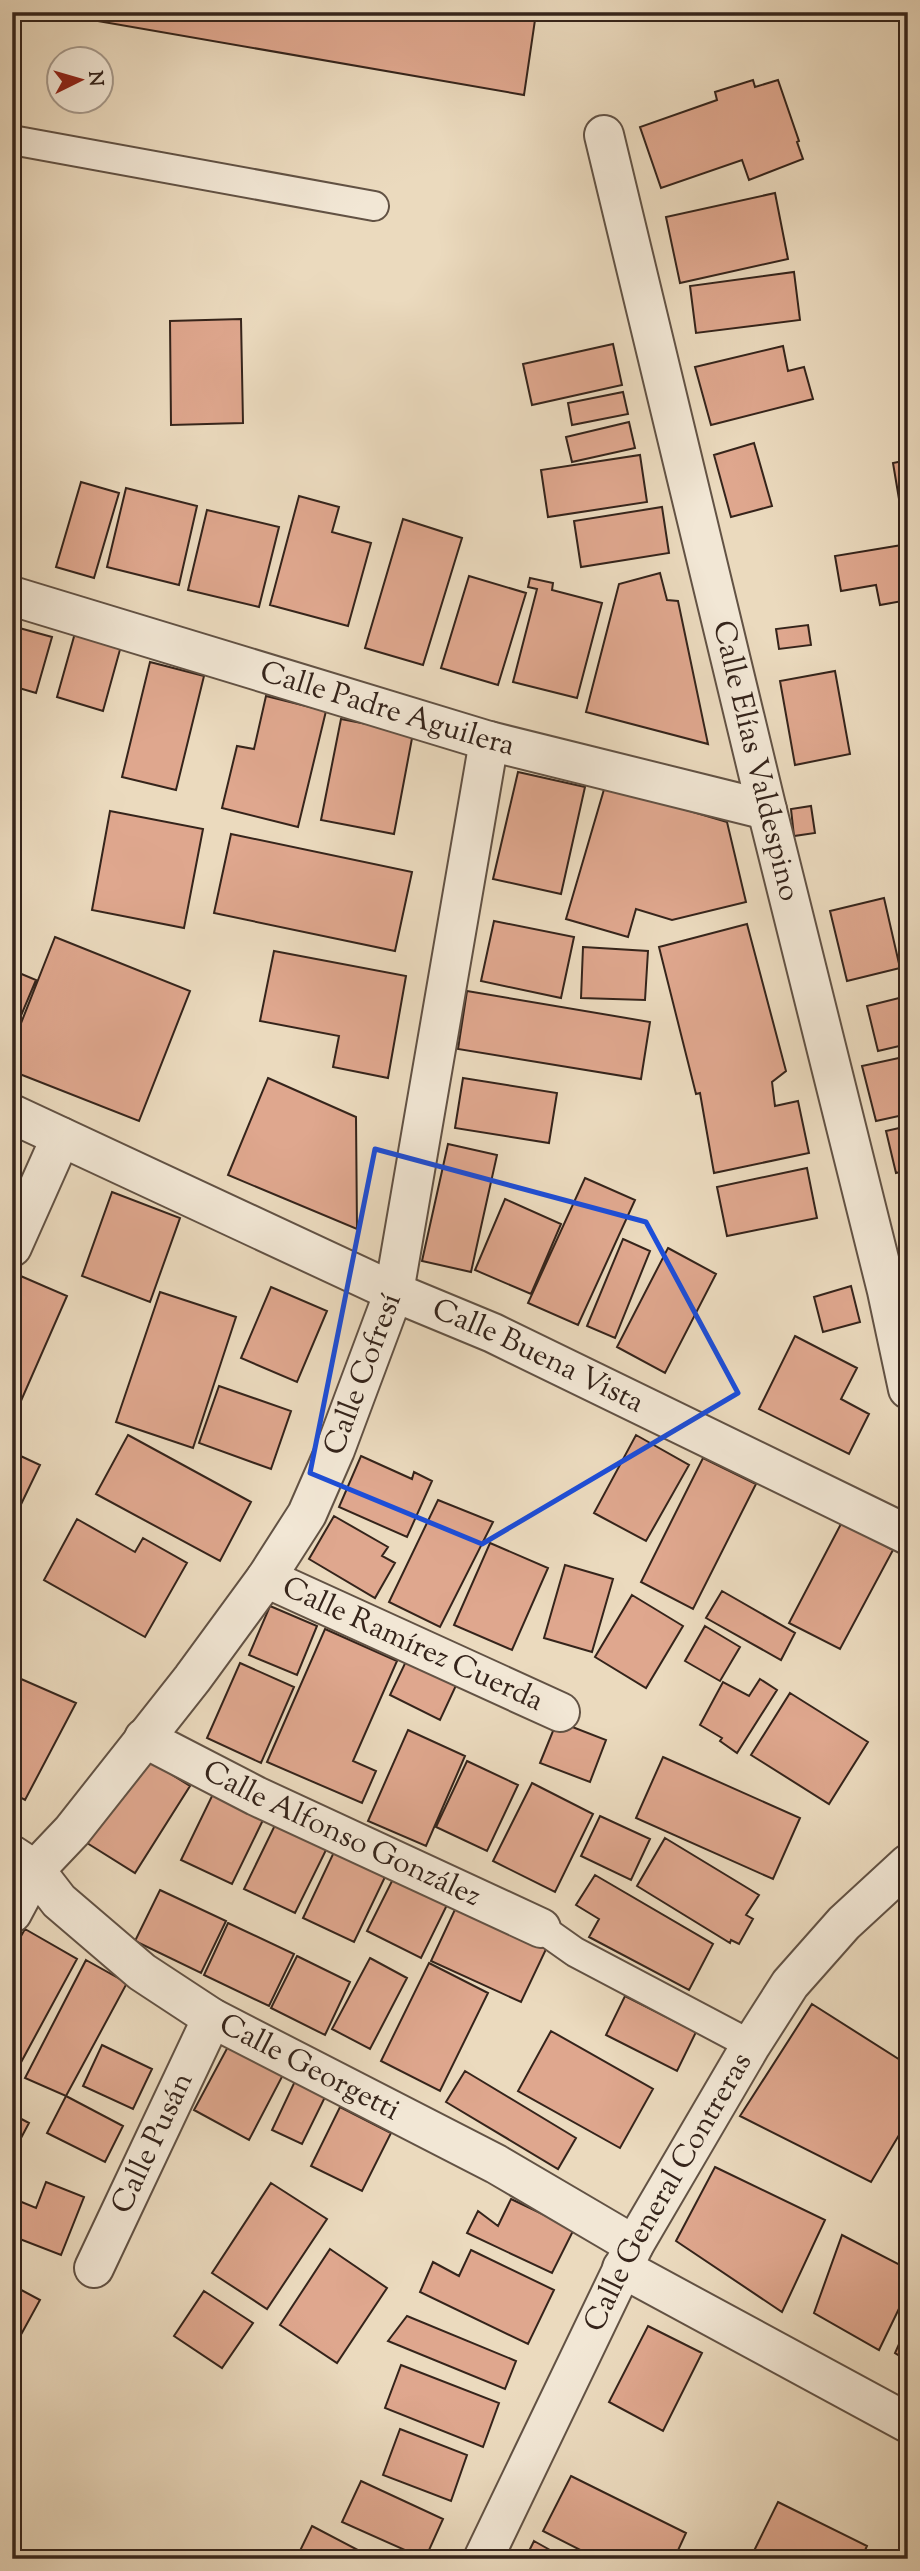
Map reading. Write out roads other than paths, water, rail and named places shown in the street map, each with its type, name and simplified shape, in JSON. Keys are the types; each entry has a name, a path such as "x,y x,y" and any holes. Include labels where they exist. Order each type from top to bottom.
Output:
{"street":[{"name":"Calle Elías Valdespino","path":"604,135 766,810 887,1291 908,1389"},
{"name":"Calle Padre Aguilera","path":"12,596 489,741 766,810"},
{"name":"Calle Cofresí","path":"12,1913 23,1862 72,1830 192,1679 266,1578 307,1514 335,1450 394,1292 489,741"},
{"name":"Calle Buena Vista","path":"12,1114 394,1292 493,1333 908,1535"},
{"path":"12,1247 61,1137"},
{"name":"Calle Ramírez Cuerda","path":"266,1578 561,1712"},
{"name":"Calle Alfonso González","path":"144,1738 256,1796 541,1927"},
{"name":"Calle Georgetti","path":"23,1862 59,1901 142,1972 212,2018 496,2164 628,2257 908,2423"},
{"name":"Calle General Contreras","path":"483,2559 628,2257 751,2045 790,1984 844,1923 908,1864"},
{"name":"Calle Pusán","path":"94,2268 212,2018"}],"lane":[{"path":"12,140 374,206"},
{"path":"541,1927 575,1952 751,2045"}]}
